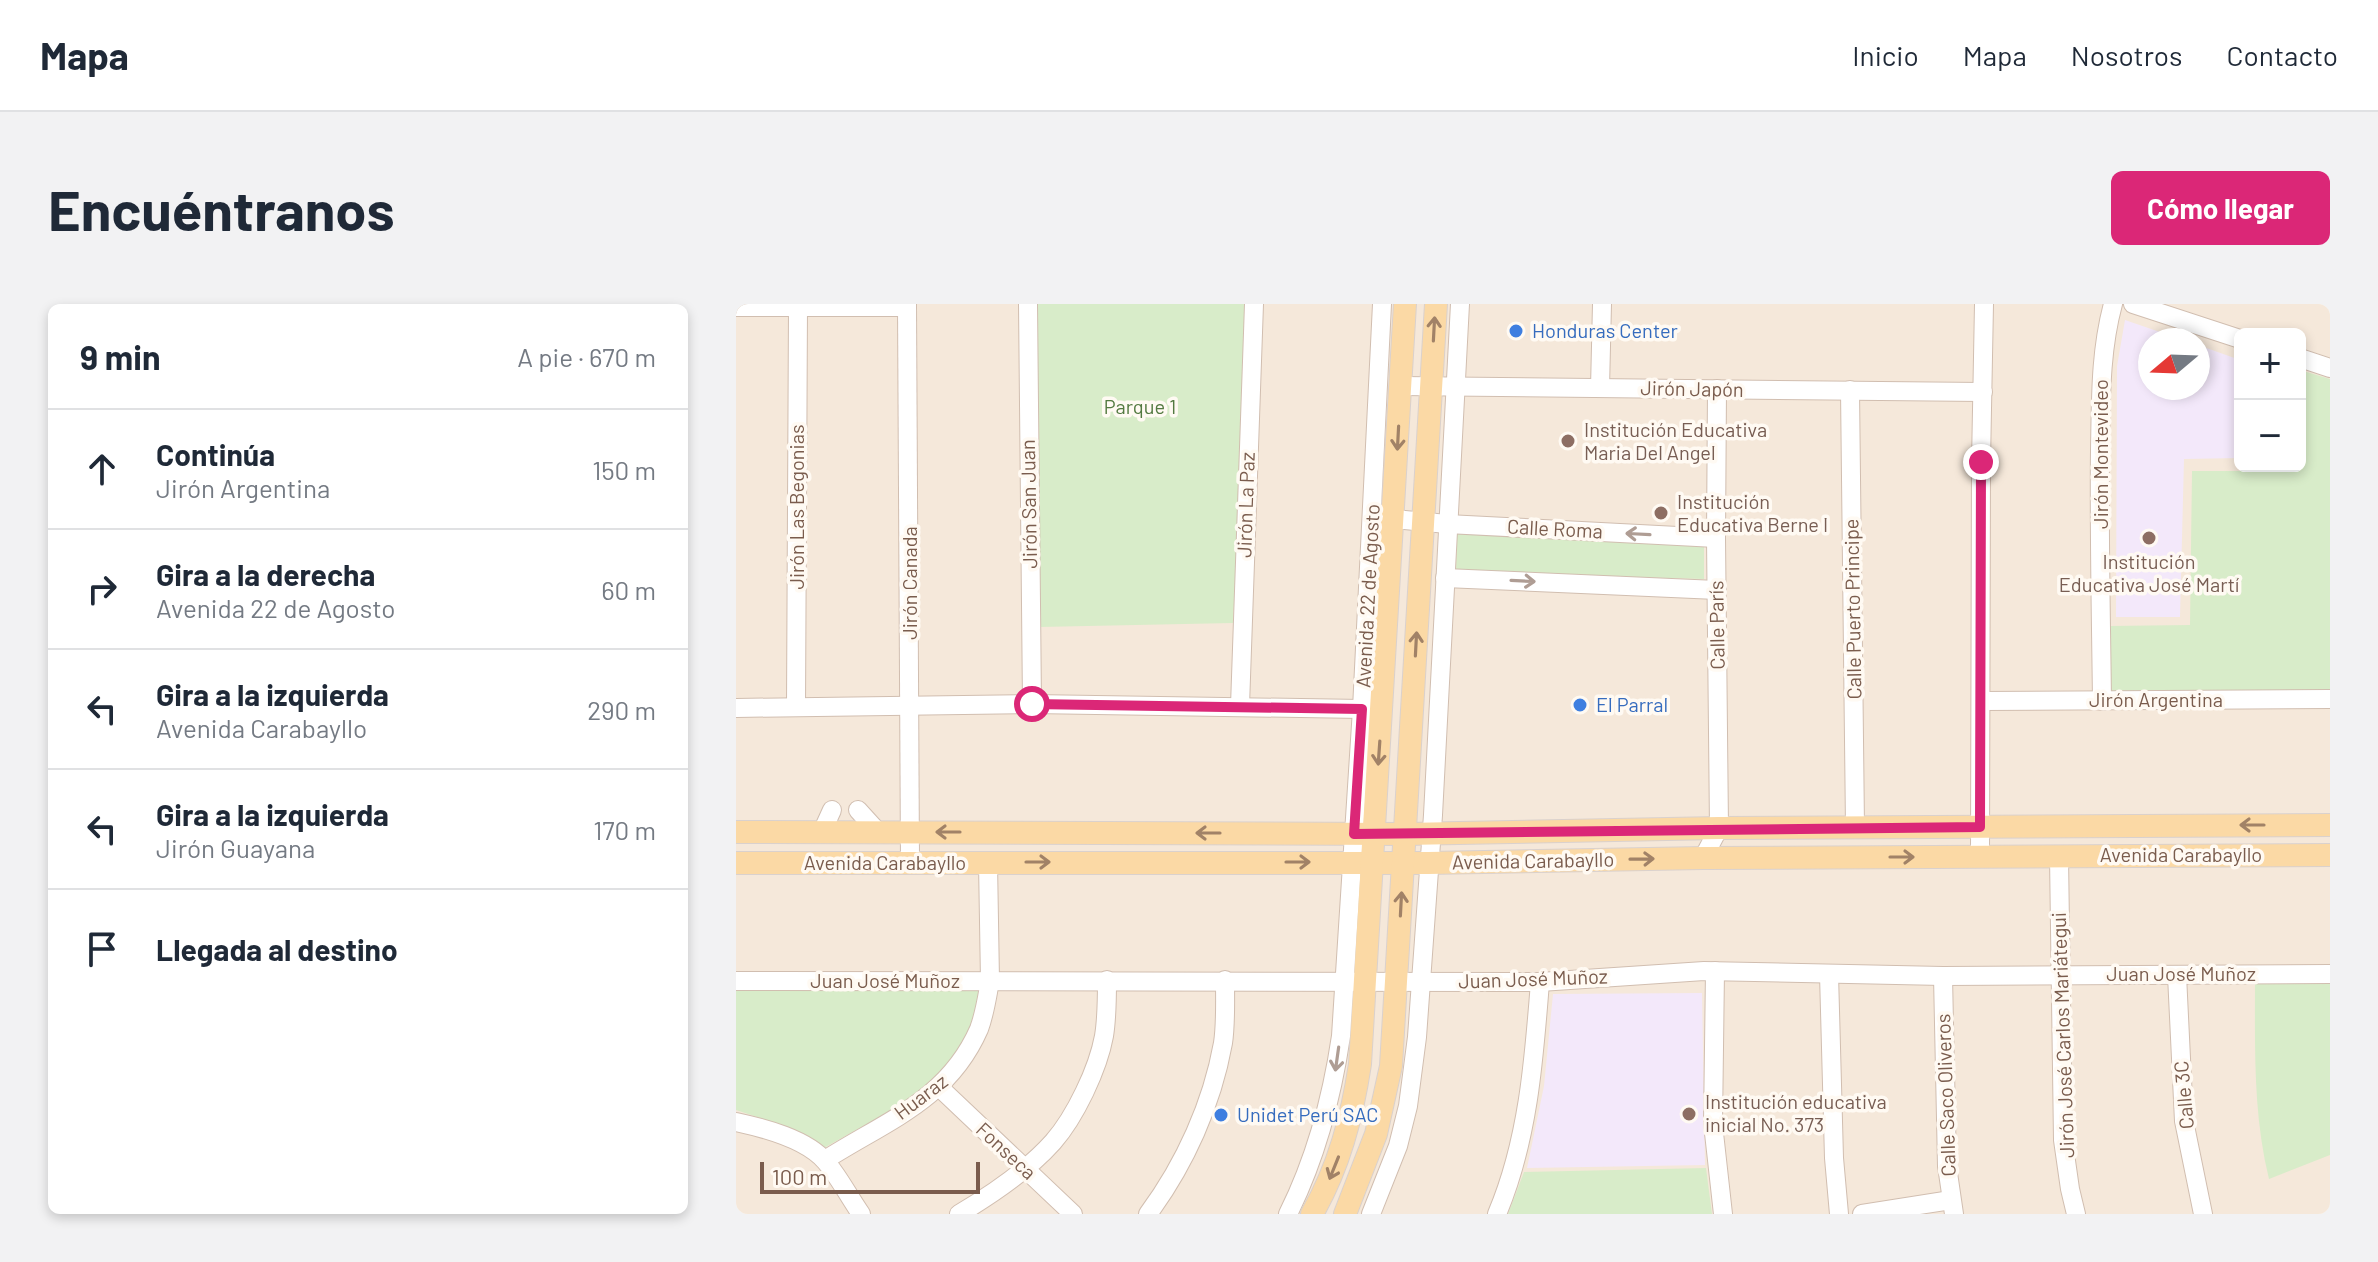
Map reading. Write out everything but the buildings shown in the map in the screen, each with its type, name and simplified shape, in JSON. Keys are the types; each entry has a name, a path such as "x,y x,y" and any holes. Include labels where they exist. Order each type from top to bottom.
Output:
{"main road":[{"name":"Avenida 22 de Agosto","path":"1312,1214 1348,1131 1360,1064 1355,982 1362,863 1394,519 1405,304"},
{"path":"1345,1214 1376,1134 1391,1066 1436,304"},
{"name":"Avenida Carabayllo","path":"736,832 1431,834 1719,828 2330,825"},
{"name":"Avenida Carabayllo","path":"736,863 1428,863 1703,858 2330,855"}],"street":[{"name":"Jirón San Juan","path":"1028,304 1032,704"},
{"name":"Jirón La Paz","path":"1240,706 1254,304"},
{"name":"Avenida 22 de Agosto","path":"1364,834 1362,709 1382,304"},
{"path":"1371,1214 1398,1146 1408,1106 1417,1037 1460,304"},
{"path":"1600,388 1602,304"},
{"path":"1980,856 1984,304"},
{"name":"Jirón Montevideo","path":"2102,701 2102,369 2105,333 2113,304"},
{"path":"2133,304 2234,337"},
{"path":"736,307 907,306"},
{"name":"Jirón Canada","path":"907,306 910,862"},
{"name":"Jirón Las Begonias","path":"796,707 798,307"},
{"path":"2306,360 2330,368"},
{"name":"Jirón Japón","path":"1400,386 1983,392"},
{"name":"Calle París","path":"1703,858 1719,828 1717,389"},
{"name":"Calle Puerto Principe","path":"1850,390 1855,827"},
{"name":"Calle Roma","path":"1394,519 1716,538"},
{"path":"1445,578 1717,590"},
{"name":"Jirón Argentina","path":"1981,701 2330,699"},
{"path":"736,708 1032,704 1362,709"},
{"path":"822,832 832,810"},
{"path":"858,810 878,832"},
{"name":"Jirón José Carlos Mariátegui","path":"2059,856 2063,1140 2076,1214"},
{"name":"Huaraz","path":"825,1160 933,1093 966,1054 980,1027 988,1000 988,862"},
{"path":"1715,971 1713,1124 1723,1214"},
{"name":"Juan José Muñoz","path":"736,981 1540,982 1715,971 1943,976 2330,974"},
{"path":"1829,974 1833,1144 1839,1214"},
{"name":"Calle 3C","path":"2177,975 2184,1121 2203,1214"},
{"name":"Calle Saco Oliveros","path":"1943,976 1944,1078 1952,1207"},
{"path":"959,1214 990,1195 1053,1142 1077,1107 1104,1039 1107,980"},
{"path":"1148,1214 1170,1183 1202,1113 1223,1041 1225,980"},
{"name":"Avenida 22 de Agosto","path":"1288,1214 1303,1184 1334,1082 1341,1036 1355,982"},
{"path":"1497,1214 1510,1185 1521,1135 1532,1072 1540,982"},
{"name":"Fonseca","path":"939,1087 1073,1214"},
{"path":"736,1122 795,1141 825,1160 861,1214"},
{"path":"1862,1214 1952,1207"}],"shaded area":[{"path":"736,304 2330,304 2330,1214 736,1214"},
{"name":"Institución Educativa José Martí","path":"2125,320 2148,328 2138,328 2138,400 2210,400 2210,349 2234,358 2234,458 2184,459 2180,617 2116,617 2117,366"},
{"path":"1702,993 1705,1165 1527,1168 1544,1086 1553,994"}],"green space":[{"name":"Parque 1","path":"1036,304 1249,304 1233,623 1039,627"},
{"path":"2306,372 2330,379 2330,691 2111,693 2109,626 2190,625 2192,471 2306,472"},
{"path":"1457,533 1704,543 1704,579 1456,572"},
{"path":"2255,981 2330,981 2330,1155 2269,1179 2258,1105"},
{"path":"980,990 965,1040 946,1069 896,1107 824,1148 769,1121 736,1110 736,991"},
{"path":"1706,1168 1712,1214 1508,1214 1524,1172"}],"place":[{"name":"Honduras Center","path":"1516,331"},
{"name":"Institución Educativa Maria Del Angel","path":"1568,441"},
{"name":"Institución Educativa Berne I","path":"1661,513"},
{"name":"Institución Educativa José Martí","path":"2149,538"},
{"name":"El Parral","path":"1580,705"},
{"name":"Institución educativa inicial No. 373","path":"1689,1114"},
{"name":"Unidet Perú SAC","path":"1221,1115"}],"route":[{"path":"1032,704 1362,709 1354,834 1980,827 1981,462"}]}
